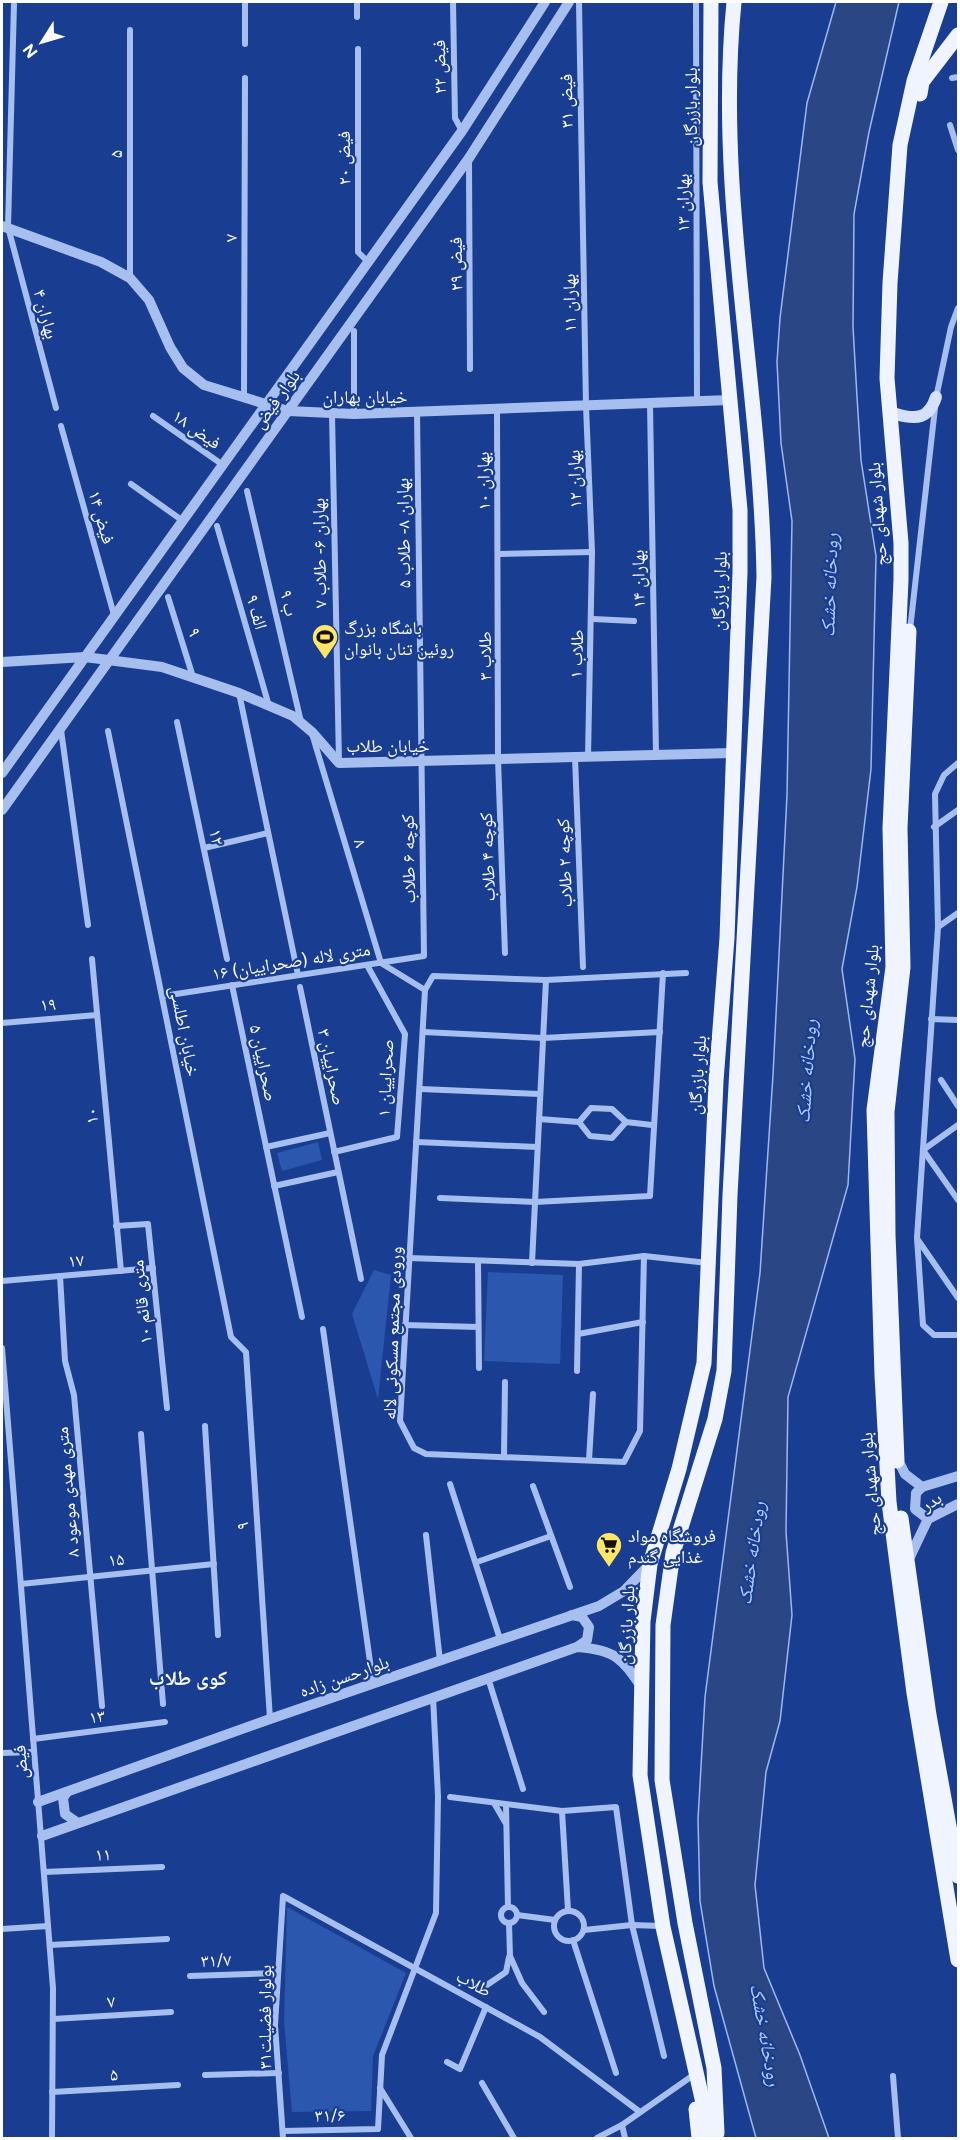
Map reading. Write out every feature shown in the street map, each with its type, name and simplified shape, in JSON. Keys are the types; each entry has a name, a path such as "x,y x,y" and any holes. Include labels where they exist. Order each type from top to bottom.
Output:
{"main road":[{"name":"بلوار بازرگان","path":"717,2139 714,2068 685,1923 662,1780 663,1625 673,1553 715,1419 724,1371 736,1088 765,577 763,499 742,322 731,179 729,110 734,2"},
{"name":"بلوار شهدای حج","path":"941,2 914,81 900,145 890,283 887,378 901,543 901,580 890,828 893,967 874,1110 878,1273 889,1502 914,1693 958,1960"},
{"name":"بلوار بازرگان","path":"704,3 715,259 740,510 740,572 727,938 716,1081 704,1363 679,1468 650,1564 643,1621 640,1775 663,1927 711,2139"},
{"name":"بلوار شهدای حج","path":"958,35 922,82 909,145 893,364 910,546 909,635 900,828 903,968 887,1112 888,1235 896,1456 908,1561 936,1758 958,1876"},
{"path":"709,108 729,110"},
{"path":"896,414 911,419 923,417 932,409 936,397"},
{"path":"716,1081 736,1088"},
{"path":"714,2068 727,2139"},
{"path":"696,2073 696,2114 699,2139"}],"street":[{"path":"245,2 245,44"},
{"path":"357,2 357,17"},
{"name":"فیض ۲۲","path":"453,2 455,118 462,131"},
{"name":"بلوار فیض","path":"2,773 462,131 545,2"},
{"name":"بلوار فیض","path":"2,810 441,198 569,2"},
{"name":"فیض ۳۱","path":"579,2 582,199"},
{"name":"بهاران ۱۳","path":"697,401 704,3"},
{"name":"۴ بهاران","path":"14,4 4,226 56,408"},
{"name":"۵","path":"130,30 130,278"},
{"name":"فیض ۲۰","path":"358,49 358,252 368,262"},
{"name":"۷","path":"244,399 245,78"},
{"path":"950,125 958,150"},
{"name":"فیض ۲۹","path":"469,158 470,369"},
{"path":"423,185 441,198"},
{"name":"بهاران ۱۱","path":"582,199 586,406"},
{"name":"خیابان بهاران","path":"4,226 101,262 130,278 149,300 170,348 183,368 204,385 288,411 354,414 730,400"},
{"path":"909,635 936,397 951,327 958,308"},
{"path":"354,331 354,414"},
{"name":"بهاران ۱۴","path":"650,404 656,754"},
{"name":"بهاران ۱۲","path":"586,406 592,552"},
{"name":"بهاران ۱۰","path":"497,409 499,554"},
{"name":"بهاران ۸ - طلاب ۵","path":"417,412 421,762"},
{"name":"بهاران ۶ - طلاب ۷","path":"332,414 339,763"},
{"name":"فیض ۱۸","path":"153,416 223,465"},
{"name":"فیض ۱۴","path":"61,426 114,616"},
{"path":"131,484 183,521"},
{"name":"۹ ب","path":"247,491 301,723"},
{"name":"۹ الف","path":"217,526 269,706"},
{"path":"499,554 592,552"},
{"name":"طلاب ۱","path":"588,757 593,619 592,552"},
{"name":"طلاب ۳","path":"498,759 499,554"},
{"name":"۹","path":"168,597 193,677"},
{"path":"593,619 634,621"},
{"name":"خیابان طلاب","path":"2,662 85,657 110,658 162,667 239,693 293,716 312,732 339,763 732,753"},
{"path":"239,693 298,975"},
{"name":"۱۲","path":"177,722 227,959"},
{"path":"61,727 88,925"},
{"name":"خيابان اطلسى","path":"108,731 231,1337"},
{"name":"۸","path":"312,732 381,963"},
{"name":"کوچه ۲ طلاب","path":"575,758 584,967"},
{"name":"کوچه ۴ طلاب","path":"498,759 505,953"},
{"name":"کوچه ۶ طلاب","path":"421,762 424,956"},
{"path":"958,763 939,782 934,827 938,927 917,1238 923,1325 934,1335 958,1335"},
{"path":"934,827 958,810"},
{"path":"204,848 268,833"},
{"path":"938,927 958,912"},
{"name":"۱۶ متری لاله (صحراییان)","path":"163,996 424,956"},
{"name":"۱۰","path":"92,959 121,1271"},
{"path":"381,963 425,990 433,976 546,980 686,973"},
{"name":"صحراییان ۱","path":"334,1152 397,1137 405,1034 367,965"},
{"path":"440,1198 535,1202 650,1196 652,1125 663,973"},
{"path":"532,1263 546,980"},
{"name":"۵ صحراییان","path":"232,985 266,1147"},
{"name":"صحراییان ۳","path":"300,987 334,1152"},
{"name":"ورودی مجتمع مسکونی لاله","path":"425,990 400,1421 414,1449 426,1454 624,1462 640,1431 644,1256"},
{"name":"۱۹","path":"2,1023 97,1015"},
{"path":"931,1019 958,1020"},
{"path":"423,1032 543,1038 660,1032"},
{"path":"941,1080 958,1106"},
{"path":"420,1089 540,1094"},
{"path":"579,1122 591,1108 612,1109 626,1122 652,1125"},
{"path":"539,1119 579,1122 590,1136 612,1138 626,1122"},
{"path":"922,1150 958,1125"},
{"path":"302,1317 266,1147 330,1133"},
{"path":"416,1142 537,1147"},
{"path":"922,1150 958,1200"},
{"path":"334,1152 361,1279"},
{"path":"274,1186 338,1172"},
{"name":"۱۰ متری قائم","path":"116,1226 148,1224 167,1408"},
{"path":"917,1238 958,1298"},
{"path":"410,1258 579,1264 644,1256 709,1263"},
{"path":"478,1261 479,1368"},
{"path":"577,1371 579,1264"},
{"name":"۱۷","path":"2,1281 153,1268"},
{"name":"۸ متری مهدی موعود","path":"60,1276 65,1361 74,1395 102,1706"},
{"path":"578,1334 643,1322"},
{"path":"405,1325 478,1327"},
{"path":"323,1329 373,1683"},
{"name":"۹","path":"231,1337 246,1352 270,1719"},
{"name":"فیض","path":"2,1348 50,1945 53,2019 52,2139"},
{"path":"504,1457 505,1382"},
{"path":"589,1460 593,1394"},
{"path":"205,1426 218,1635"},
{"path":"141,1434 163,1704"},
{"name":"بدر","path":"896,1456 905,1474 922,1487 958,1476"},
{"path":"450,1484 500,1639"},
{"path":"533,1486 570,1587"},
{"path":"922,1487 916,1493 915,1509 928,1519"},
{"name":"بدر","path":"908,1561 928,1519 958,1504"},
{"path":"426,1535 440,1661"},
{"path":"477,1562 552,1536"},
{"name":"۱۵","path":"21,1584 214,1564"},
{"name":"بلوارحسن زاده","path":"38,1802 373,1683 599,1606 624,1591 650,1564"},
{"path":"42,1836 577,1647 587,1640 589,1627 582,1617 569,1615"},
{"path":"577,1647 604,1649 623,1660 642,1688"},
{"path":"488,1678 524,1789"},
{"path":"411,2139 380,2087 382,2055 417,1968 436,1912 438,1796 433,1697"},
{"name":"۱۳","path":"33,1739 165,1722"},
{"path":"2,1753 34,1752"},
{"path":"67,1792 62,1806 65,1814 78,1823"},
{"path":"450,1797 562,1811 616,1807 632,1925 664,2056"},
{"path":"494,1803 506,1822"},
{"path":"507,1805 508,1907"},
{"path":"562,1811 568,1910"},
{"name":"۱۱","path":"44,1872 162,1867"},
{"name":"طلاب","path":"283,1896 540,2037 640,2112"},
{"name":"بولوار فضیلت۳۱","path":"283,1896 275,2025 283,2139"},
{"path":"487,1985 506,1972 510,1956 508,1923 501,1916 503,1909 508,1907 515,1910 517,1915"},
{"path":"584,1930 581,1916 568,1910 560,1913 555,1920 556,1934 564,1940 573,1940 584,1930 632,1925 663,1927"},
{"path":"517,1915 555,1920"},
{"path":"508,1923 515,1920 517,1915"},
{"path":"2,1929 48,1926"},
{"path":"50,1945 167,1939"},
{"path":"573,1940 616,2073"},
{"path":"510,1956 522,1983 544,2013"},
{"path":"506,1972 522,1983"},
{"name":"۳۱/۷","path":"190,1976 278,1973"},
{"path":"447,2062 460,2069 486,2007"},
{"name":"۷","path":"53,2019 171,2012"},
{"path":"205,2075 279,2073"},
{"path":"597,2139 622,2125 696,2073"},
{"path":"893,2076 898,2139"},
{"path":"482,2083 514,2139"},
{"name":"۵","path":"52,2092 178,2085"},
{"name":"۳۱/۶","path":"283,2131 378,2129 380,2087"},
{"path":"622,2125 625,2139"}],"shaded area":[{"path":"318,1142 322,1160 282,1171 277,1153"},
{"path":"374,1270 391,1275 378,1399 352,1314"},
{"path":"488,1272 563,1275 560,1364 484,1361"},
{"path":"287,1907 406,1973 373,2056 371,2111 292,2112 284,2022"}],"water":[{"name":"رودخانه خشک","path":"836,2 899,2 869,132 854,214 853,327 861,460 876,556 871,769 857,887 842,969 855,1059 848,1185 788,1397 786,1532 792,1615 780,1721 766,1772 755,1885 764,1968 800,2055 829,2138 756,2138 714,1986 700,1901 698,1819 705,1697 760,1273 773,1075 787,795 792,521 781,443 777,362 780,318 807,103"}],"place":[{"name":"باشگاه بزرگ روئین تنان بانوان","path":"325,660"},
{"name":"فروشگاه مواد غذایی گندم","path":"609,1568"}],"district":[{"name":"کوی طلاب","path":"188,1678"}]}
